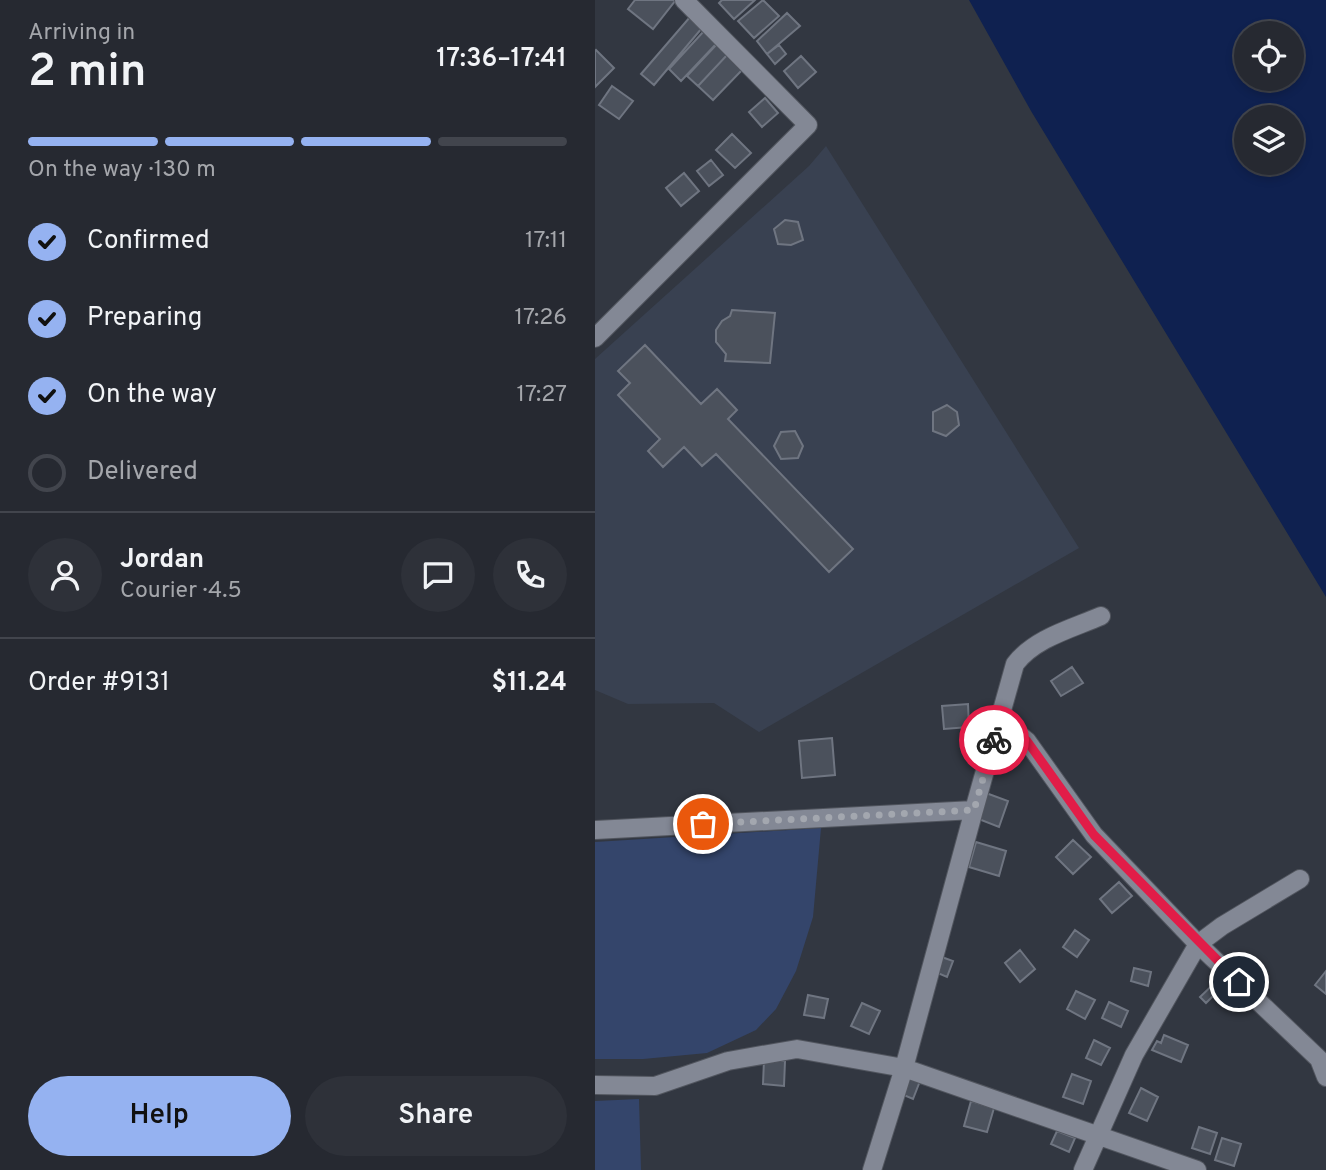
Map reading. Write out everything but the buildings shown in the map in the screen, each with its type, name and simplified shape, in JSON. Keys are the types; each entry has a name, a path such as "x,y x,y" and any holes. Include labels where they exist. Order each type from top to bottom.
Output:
{"street":[{"path":"599,326 807,125 684,0"},
{"path":"872,1170 904,1069 1015,664 1025,651 1042,641 1101,616"},
{"path":"1000,719 1027,741 1094,835 1198,944 1323,1056 1326,1077"},
{"path":"595,830 974,810"},
{"path":"1083,1170 1134,1055 1198,944 1232,919 1300,879"},
{"path":"595,1085 655,1086 728,1061 797,1049 904,1069 1197,1170"}],"shaded area":[{"path":"969,0 1326,0 1326,597 1031,111"},
{"path":"826,146 1079,548 759,732 714,703 628,704 595,690 595,359 809,166"},
{"path":"821,828 813,917 796,971 776,1009 756,1030 707,1053 643,1059 595,1059 595,842"},
{"path":"639,1099 641,1170 595,1170 595,1101"}],"way so far":[{"path":"703,824 974,810 994,740"}],"route":[{"path":"994,740 1000,719 1027,741 1094,835 1198,944 1239,982"}]}
